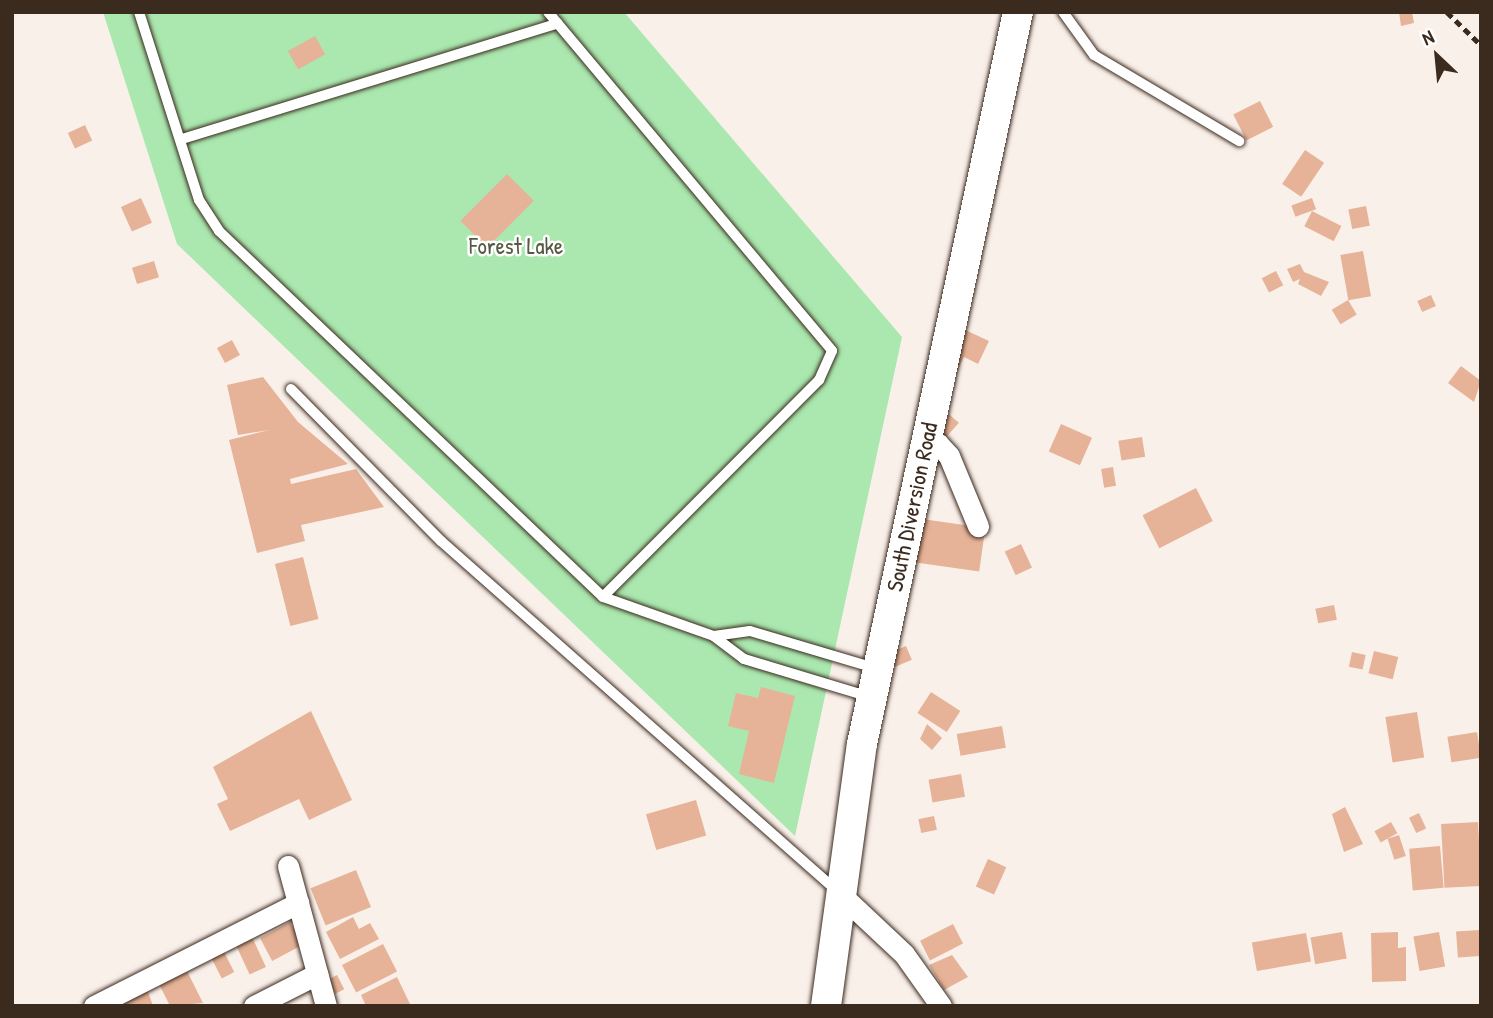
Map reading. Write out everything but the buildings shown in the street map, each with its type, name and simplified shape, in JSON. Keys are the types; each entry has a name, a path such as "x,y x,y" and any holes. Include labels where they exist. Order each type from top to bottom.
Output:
{"main road":[{"name":"South Diversion Road","path":"826,1006 839,893 875,683 1018,12"}],"street":[{"path":"924,451 938,444 949,456 978,526"},
{"path":"288,866 326,1006"},
{"path":"839,893 904,954 941,1006"},
{"path":"94,1006 298,904"},
{"path":"254,1006 317,974"}],"lane":[{"path":"139,12 182,139 199,200 219,232 603,597 714,636 744,659 875,683"},
{"path":"548,12 832,351 819,380 603,597"},
{"path":"1062,12 1094,55 1239,141"},
{"path":"182,139 558,23"},
{"path":"291,388 441,541 839,893"},
{"path":"714,636 750,631 875,683"}],"path":[{"path":"1447,12 1481,45"}],"green space":[{"name":"Forest Lake","path":"103,12 624,12 902,337 795,836 177,244"}]}
